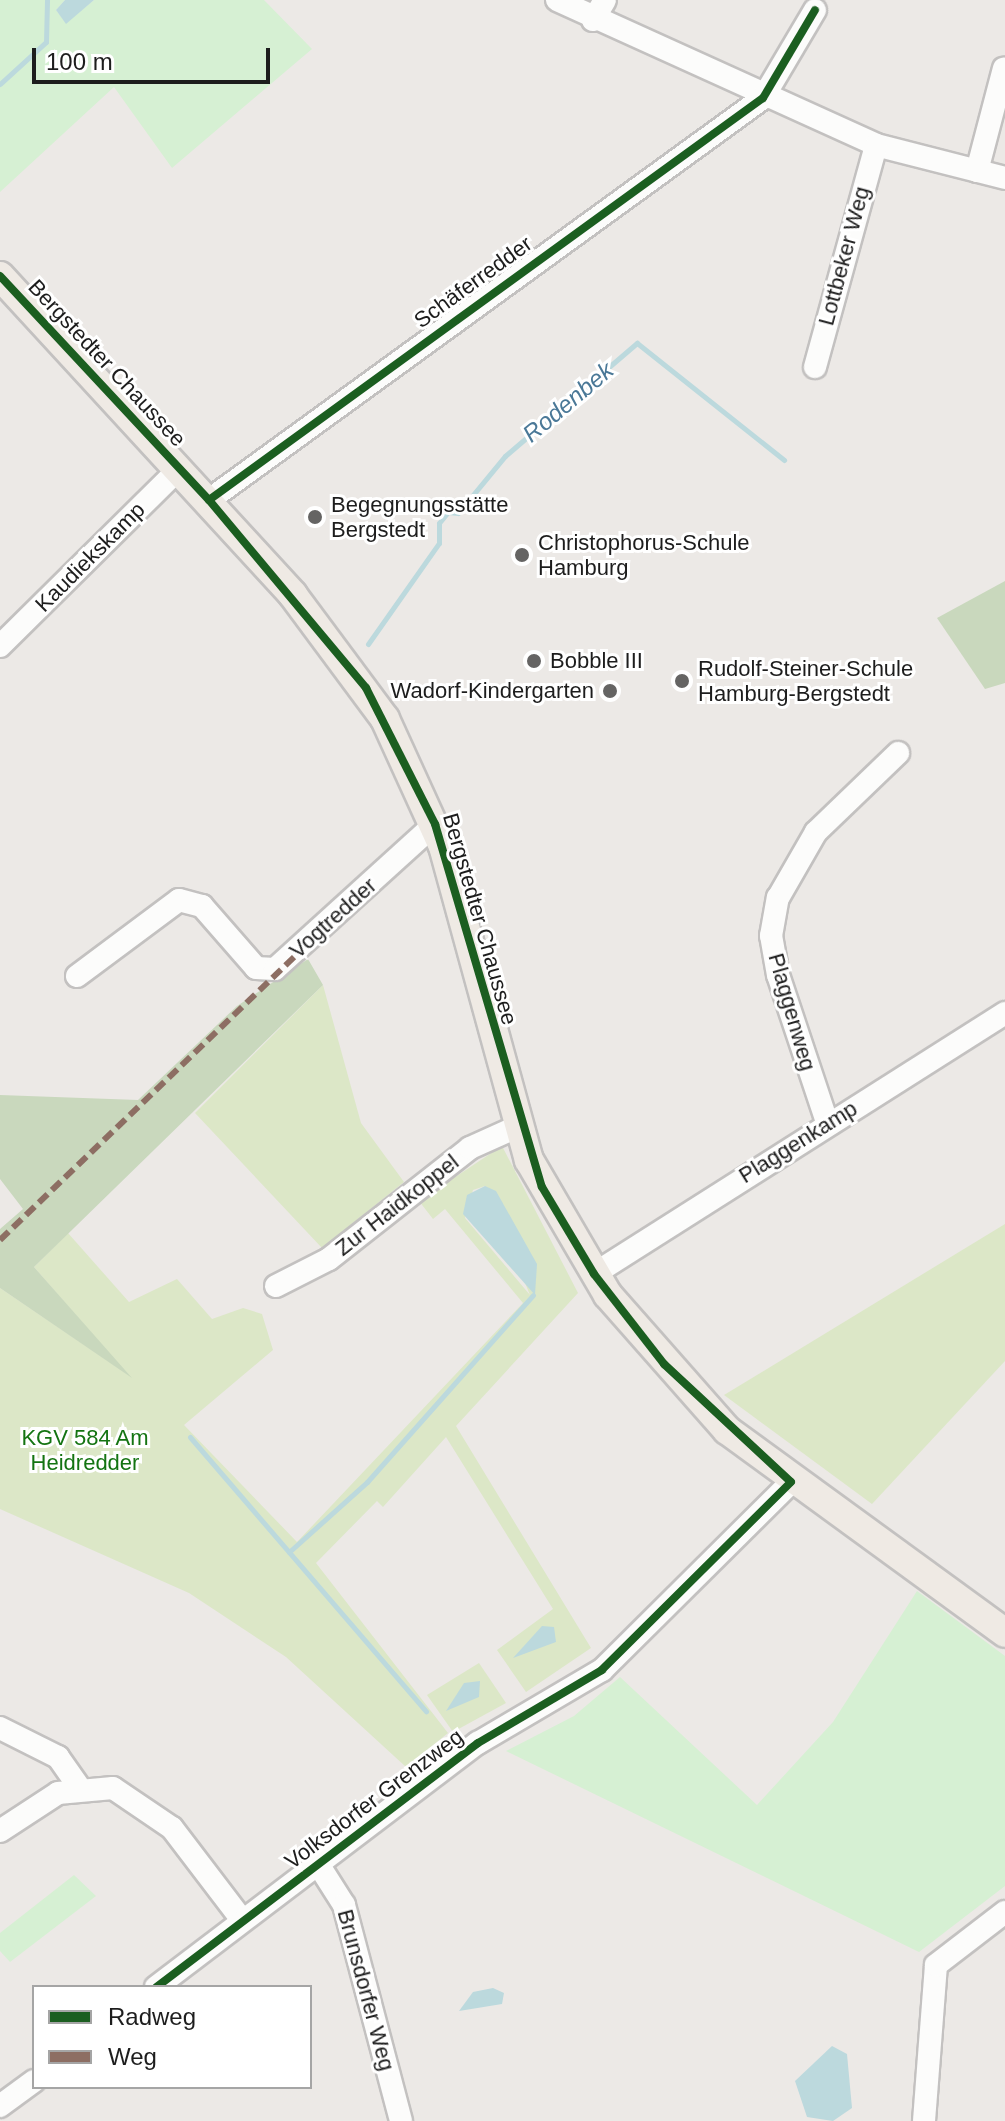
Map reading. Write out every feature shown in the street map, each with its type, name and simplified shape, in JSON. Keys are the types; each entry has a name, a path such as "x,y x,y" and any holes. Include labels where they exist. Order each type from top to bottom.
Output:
{"main road":[{"name":"Bergstedter Chaussee","path":"0,276 209,500 346,660 385,719 435,824 519,1126 542,1187 594,1274 716,1420 791,1482 1005,1633"}],"street":[{"path":"557,0 593,20 763,98 876,145 1005,178"},
{"path":"593,20 605,0"},
{"path":"763,98 815,10"},
{"path":"977,171 1004,68"},
{"name":"Schäferredder","path":"209,500 763,98"},
{"name":"Lottbeker Weg","path":"815,367 876,145"},
{"name":"Kaudiekskamp","path":"0,646 180,468"},
{"name":"Plaggenweg","path":"827,1122 778,975 771,936 778,898 816,832 898,753"},
{"name":"Vogtredder","path":"77,976 179,900 202,906 256,968 275,969 435,824"},
{"name":"Plaggenkamp","path":"594,1274 827,1122 1005,1013"},
{"name":"Zur Haidkoppel","path":"276,1286 329,1259 470,1148 519,1126"},
{"name":"Volksdorfer Grenzweg","path":"159,1985 478,1743 602,1670 791,1482"},
{"path":"0,1728 58,1757 78,1786"},
{"path":"0,1831 78,1786 113,1788 143,1804 203,1862 242,1920"},
{"name":"Brunsdorfer Weg","path":"318,1864 344,1905 401,2121"},
{"path":"924,2121 936,1965 1005,1912"},
{"path":"0,2106 32,2082"}],"green space":[{"path":"0,0 65,0 56,10 66,23 94,0 264,0 312,49 172,168 114,87 0,192"},
{"path":"1005,581 1005,683 985,689 937,618"},
{"path":"308,959 323,985 34,1267 132,1378 0,1288 0,1229 23,1209 0,1179 0,1095 138,1100 237,1006"},
{"path":"323,985 361,1123 404,1182 322,1248 195,1113"},
{"name":"KGV 584 Am Heidredder","path":"502,1146 578,1293 456,1426 591,1648 526,1692 497,1650 553,1609 446,1437 383,1507 377,1501 316,1563 448,1733 406,1767 286,1657 189,1593 0,1509 0,1288 127,1374 34,1267 68,1233 129,1302 177,1279 212,1319 243,1308 262,1314 273,1350 184,1425 297,1542 523,1303 445,1209 433,1219 419,1201","holes":["485,1186 530,1295 465,1218 473,1190"]},
{"path":"1005,1224 1005,1361 872,1504 724,1395"},
{"path":"917,1591 1005,1656 1005,1886 919,1952 506,1751 574,1716 620,1677 757,1805 833,1722"},
{"path":"479,1663 506,1703 453,1732 427,1695"},
{"path":"74,1875 96,1896 10,1962 0,1951 0,1933"}],"water":[{"path":"65,0 94,0 66,24 56,10"},
{"path":"485,1186 496,1191 537,1264 535,1295 463,1214 467,1195"},
{"path":"542,1626 554,1627 556,1642 513,1658"},
{"path":"480,1681 479,1697 446,1711 464,1683"},
{"path":"493,1988 504,1993 502,2004 459,2011 473,1992"},
{"path":"832,2046 847,2054 852,2108 833,2121 807,2117 795,2081"}],"waterway":[{"path":"0,84 46,42 47,0"},
{"name":"Rodenbek","path":"368,644 439,543 439,523 448,512 458,513 505,456 637,343 784,460"},
{"path":"289,1552 367,1482 533,1295"},
{"path":"190,1437 426,1711"}],"marked path":[{"path":"0,1240 297,954"}],"cycle path":[{"path":"209,500 763,98 815,10"},
{"path":"0,276 209,500 366,688 435,824 542,1187 594,1274 664,1364 791,1482 602,1670 478,1743 159,1985"}],"place":[{"name":"Begegnungsstätte Bergstedt","path":"315,517"},
{"name":"Christophorus-Schule Hamburg","path":"522,555"},
{"name":"Bobble III","path":"534,661"},
{"name":"Rudolf-Steiner-Schule Hamburg-Bergstedt","path":"682,681"},
{"name":"Wadorf-Kindergarten","path":"610,691"}]}
